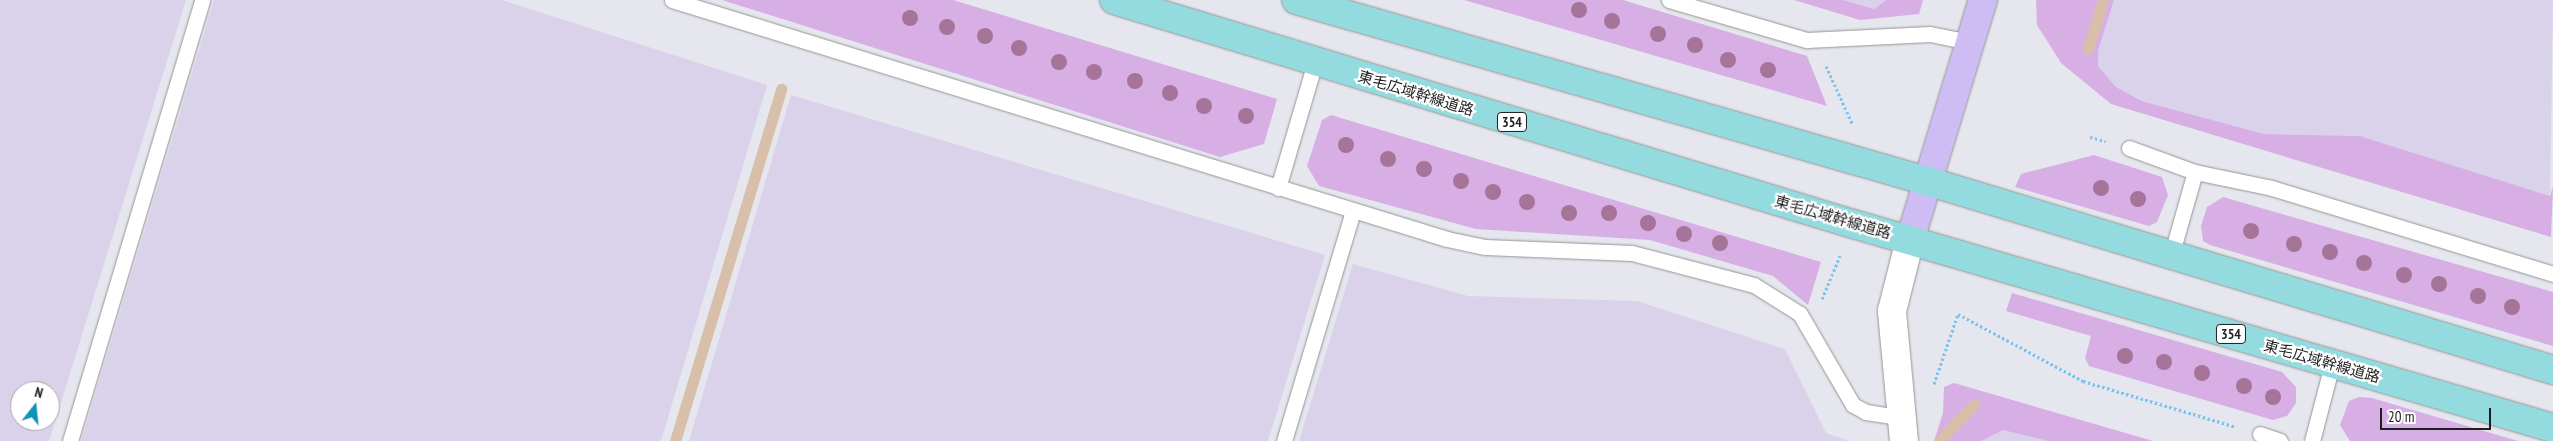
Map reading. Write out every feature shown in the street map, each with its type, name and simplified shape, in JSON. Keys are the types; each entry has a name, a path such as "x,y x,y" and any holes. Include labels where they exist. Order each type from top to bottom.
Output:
{"highway":[{"name":"東毛広域幹線道路","path":"1114,0 1910,240 2553,428"},
{"path":"1296,0 1343,6 2553,370"}],"street":[{"path":"1904,430 1894,368 1892,312 1910,240 1983,0"}],"lane":[{"path":"70,441 202,0"},
{"path":"672,0 1353,211 1476,245 1632,253 1754,285 1800,314 1853,405 1904,430"},
{"path":"1669,0 1807,40 1930,34 1970,42"},
{"path":"1278,188 1315,62"},
{"path":"2129,148 2195,172 2272,188 2553,274"},
{"path":"2171,256 2195,172"},
{"path":"1284,441 1353,211"},
{"path":"2312,441 2332,364"},
{"path":"2260,434 2280,441"}],"path":[{"path":"1824,61 1852,123"},
{"path":"1818,310 1840,256"},
{"path":"1932,390 1958,314 2083,381 2260,434"}],"shaded area":[{"path":"0,0 186,0 60,406 60,381 10,381 10,431 52,431 49,441 0,441"},
{"path":"214,0 502,0 767,85 661,441 81,441"},
{"path":"722,0 953,0 1277,99 1264,144 1220,157"},
{"path":"1464,0 1623,0 1807,56 1827,106"},
{"path":"1794,0 1843,0 1874,9 1886,0 1923,0 1919,14 1860,20"},
{"path":"1839,0 1886,0 1872,10"},
{"path":"2036,0 2114,0 2098,51 2098,66 2116,87 2142,101 2264,134 2360,136 2550,196 2553,186 2551,237 2111,104 2061,63 2037,25"},
{"path":"2114,0 2553,0 2550,196 2360,136 2264,134 2143,101 2116,87 2098,66 2098,51"},
{"path":"791,95 1325,255 1268,441 689,441"},
{"path":"1331,115 1821,262 1808,305 1773,276 1650,240 1476,229 1319,186 1307,166 1322,120"},
{"path":"2094,155 2162,177 2168,195 2157,222 2149,226 2015,187 2021,174"},
{"path":"2223,197 2553,292 2553,346 2210,245 2203,241 2201,226 2207,207"},
{"path":"1353,264 1468,296 1637,301 1785,349 1826,433 1849,441 1299,441"},
{"path":"2012,293 2282,372 2296,387 2296,403 2287,416 2273,420 2089,366 2085,358 2091,336 2006,311"},
{"path":"1954,383 2153,441 2048,441 2003,430 1981,441 1934,441 1943,413 1944,387"},
{"path":"2359,397 2372,398 2518,441 2350,441 2340,425 2349,401"},
{"path":"2003,430 2010,430 2048,441 1978,441"}],"waterway":[{"path":"2088,49 2103,0"},
{"path":"675,441 781,89"},
{"path":"1940,440 1974,404"}]}
